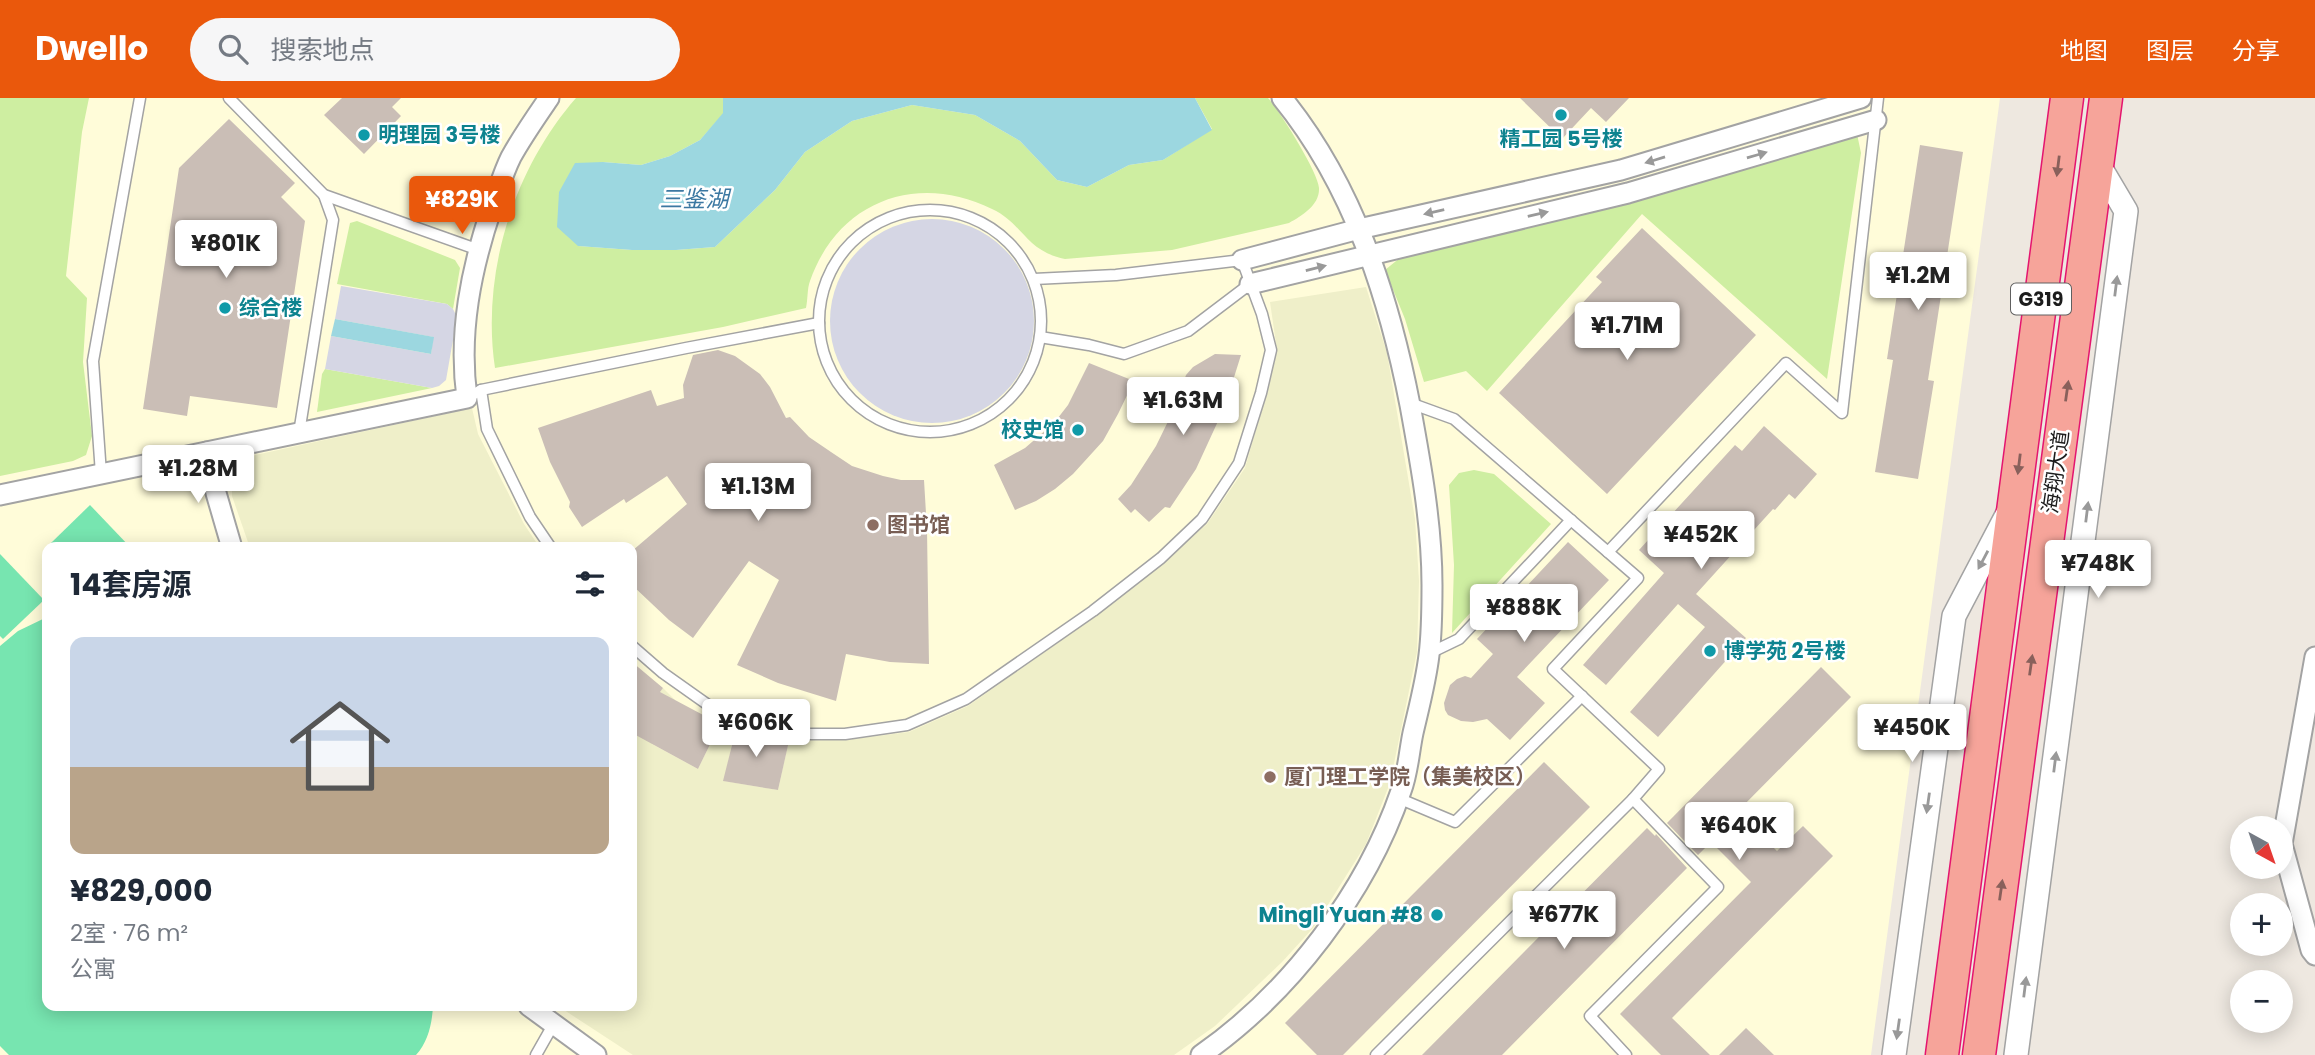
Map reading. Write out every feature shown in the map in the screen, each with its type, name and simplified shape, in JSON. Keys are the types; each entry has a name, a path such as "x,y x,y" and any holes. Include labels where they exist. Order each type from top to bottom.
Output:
{"highway":[{"name":"海翔大道","path":"1942,1055 2067,98"},
{"name":"海翔大道","path":"1979,1055 2106,98"}],"street":[{"path":"0,495 474,394 464,354 472,274 511,158 549,98"},
{"path":"1208,1053 1256,1010 1321,939 1376,852 1402,789 1430,654 1432,584 1428,516 1400,352 1370,254 1359,229 1315,145 1282,98"},
{"path":"1242,260 1359,229 1620,170 1861,98"},
{"path":"1250,284 1628,193 1876,120"},
{"path":"2017,1055 2126,211 2097,162"},
{"path":"207,452 230,542"},
{"path":"1894,1055 1954,616 2015,500"},
{"path":"2315,657 2283,844 2311,950 2315,955"},
{"path":"536,1011 596,1055"}],"lane":[{"path":"101,474 93,361 140,98"},
{"path":"229,98 324,195 333,220 299,433"},
{"path":"1608,552 1786,363 1842,413 1878,98"},
{"path":"324,195 479,250"},
{"path":"941,210 962,214 1000,233 1026,262 1034,279 1040,300 1042,323 1032,366 1021,385 1006,402 988,416 968,426 947,431 924,432 902,429 881,421 862,410 846,394 833,376 824,356 819,323 824,289 832,267 861,234 879,222 909,212 941,210"},
{"path":"637,650 663,673 711,707 788,734 845,734 907,725 966,699 1094,611 1161,558 1202,519 1239,463 1261,393 1270,349 1262,314 1242,260 1116,275 1034,279"},
{"path":"1040,337 1124,354 1188,331 1250,284"},
{"path":"547,542 530,517 487,429 474,394 686,348 819,323"},
{"path":"1376,1055 1633,799 1659,769 1553,669 1638,578 1454,419 1410,402"},
{"path":"1430,654 1459,639 1571,520"},
{"path":"1398,797 1455,822 1582,696"},
{"path":"1626,1055 1590,1016 1718,887 1633,799"},
{"path":"536,1055 553,1024"}],"shaded area":[{"name":"厦门理工学院（集美校区）","path":"0,98 2000,98 1871,1055 0,1055"},
{"path":"932,219 971,227 989,236 1004,249 1017,264 1026,282 1034,321 1026,360 1017,378 1004,393 989,406 971,415 932,423 893,415 875,406 860,393 847,378 838,360 830,321 838,282 847,264 860,249 875,236 893,227"},
{"path":"341,286 447,304 453,309 457,317 446,380 432,388 325,369 331,336 431,354 433,337 335,319"}],"green space":[{"path":"0,98 89,98 82,132 66,276 87,298 83,362 92,436 86,455 73,461 0,476"},
{"path":"576,98 723,98 724,113 700,140 670,156 641,165 603,162 578,246 632,250 715,247 775,190 805,152 852,121 912,105 975,115 1020,141 1057,180 1087,187 1129,165 1163,160 1212,129 1195,98 1268,98 1305,156 1317,180 1319,194 1309,209 1289,223 1172,250 1065,259 1041,250 1003,215 992,209 964,198 936,193 909,194 883,201 860,213 840,231 823,253 810,281 806,308 723,327 495,368 493,296 507,225 519,190 535,157"},
{"path":"1857,134 1861,153 1827,379 1642,214 1487,391 1466,371 1424,382 1405,319 1385,270 1401,257"},
{"path":"357,221 455,260 460,268 453,309 447,304 337,284 350,223"},
{"path":"1366,287 1387,353 1415,519 1419,581 1417,652 1390,783 1366,844 1314,927 1282,962 1215,1026 1174,1055 633,1055 566,1011 637,1011 637,721 663,688 675,700 652,744 698,769 720,724 735,730 724,781 778,790 789,740 846,740 909,732 968,706 1093,618 1207,524 1245,468 1265,399 1277,350 1270,302"},
{"path":"325,369 432,388 317,412"},
{"path":"472,408 478,434 536,542 248,542 232,496 232,476 240,464 251,456"},
{"path":"1474,470 1494,474 1551,524 1452,633 1454,565 1449,485 1459,473"},
{"path":"90,505 125,542 52,542"},
{"path":"0,554 42,598 42,602 3,639 0,636"},
{"path":"42,619 42,1011 433,1011 429,1032 416,1055 9,1055 0,1046 0,646 18,631"}],"water":[{"name":"三鉴湖","path":"723,98 1195,98 1212,130 1163,160 1129,165 1087,187 1057,180 1020,141 975,115 912,105 852,121 805,152 775,190 715,247 632,250 578,246 557,227 559,192 575,163 641,165 670,156 700,140 723,113"},
{"path":"335,319 434,337 431,354 331,336"}],"building":[{"name":"明理园 3号楼","path":"342,98 401,98 392,107 401,116 364,154 324,115"},
{"name":"精工园 5号楼","path":"1520,98 1629,98 1606,122 1591,108 1562,139"},
{"name":"综合楼","path":"229,119 295,183 281,197 305,221 277,408 190,396 187,416 143,409 179,168"},
{"path":"1920,145 1963,152 1928,380 1934,381 1918,479 1875,472 1893,360 1887,359"},
{"path":"1642,228 1756,335 1607,494 1499,393 1602,282 1596,277"},
{"name":"图书馆","path":"718,350 735,356 760,374 786,418 790,417 809,437 852,466 901,480 924,480 929,664 890,662 846,654 836,701 778,683 737,665 779,580 749,561 693,638 637,590 637,547 687,504 667,476 626,503 624,499 582,527 569,507 570,502 550,462 538,428 651,390 657,406 684,398 683,385 693,355"},
{"path":"1215,354 1241,355 1225,406 1196,469 1170,508 1165,507 1149,522 1135,509 1131,513 1118,499 1131,485 1156,446 1180,397 1186,375 1193,367"},
{"name":"校史馆","path":"1089,363 1134,381 1118,414 1103,441 1073,474 1036,501 1015,510 994,465 1025,448 1054,423 1068,405"},
{"path":"1764,426 1817,474 1795,499 1789,494 1773,509 1696,594 1746,638 1658,737 1630,712 1705,627 1678,604 1606,685 1583,665 1664,573 1639,550 1735,445 1742,451"},
{"path":"1568,542 1609,580 1517,677 1545,703 1510,740 1487,719 1461,721 1448,715 1444,703 1450,685 1465,676 1471,678 1493,654 1477,639"},
{"path":"637,666 663,688 660,692 720,724 698,769 637,736"},
{"path":"1821,667 1851,697 1737,812 1777,851 1803,826 1833,856 1672,1018 1710,1055 1661,1055 1620,1014 1751,882 1711,842 1698,855 1667,823"},
{"path":"737,725 789,741 778,790 723,781"},
{"name":"Mingli Yuan #8","path":"1544,762 1590,807 1343,1055 1317,1055 1285,1023"},
{"path":"1647,828 1655,836 1656,834 1687,868 1502,1055 1422,1055"},
{"path":"1746,1028 1774,1055 1719,1055"}],"place":[{"name":"精工园 5号楼","path":"1561,115"},
{"name":"明理园 3号楼","path":"364,135"},
{"name":"综合楼","path":"225,308"},
{"name":"校史馆","path":"1078,430"},
{"name":"图书馆","path":"873,525"},
{"name":"博学苑 2号楼","path":"1710,651"},
{"name":"厦门理工学院（集美校区）","path":"1270,777"},
{"name":"Mingli Yuan #8","path":"1437,915"}]}
